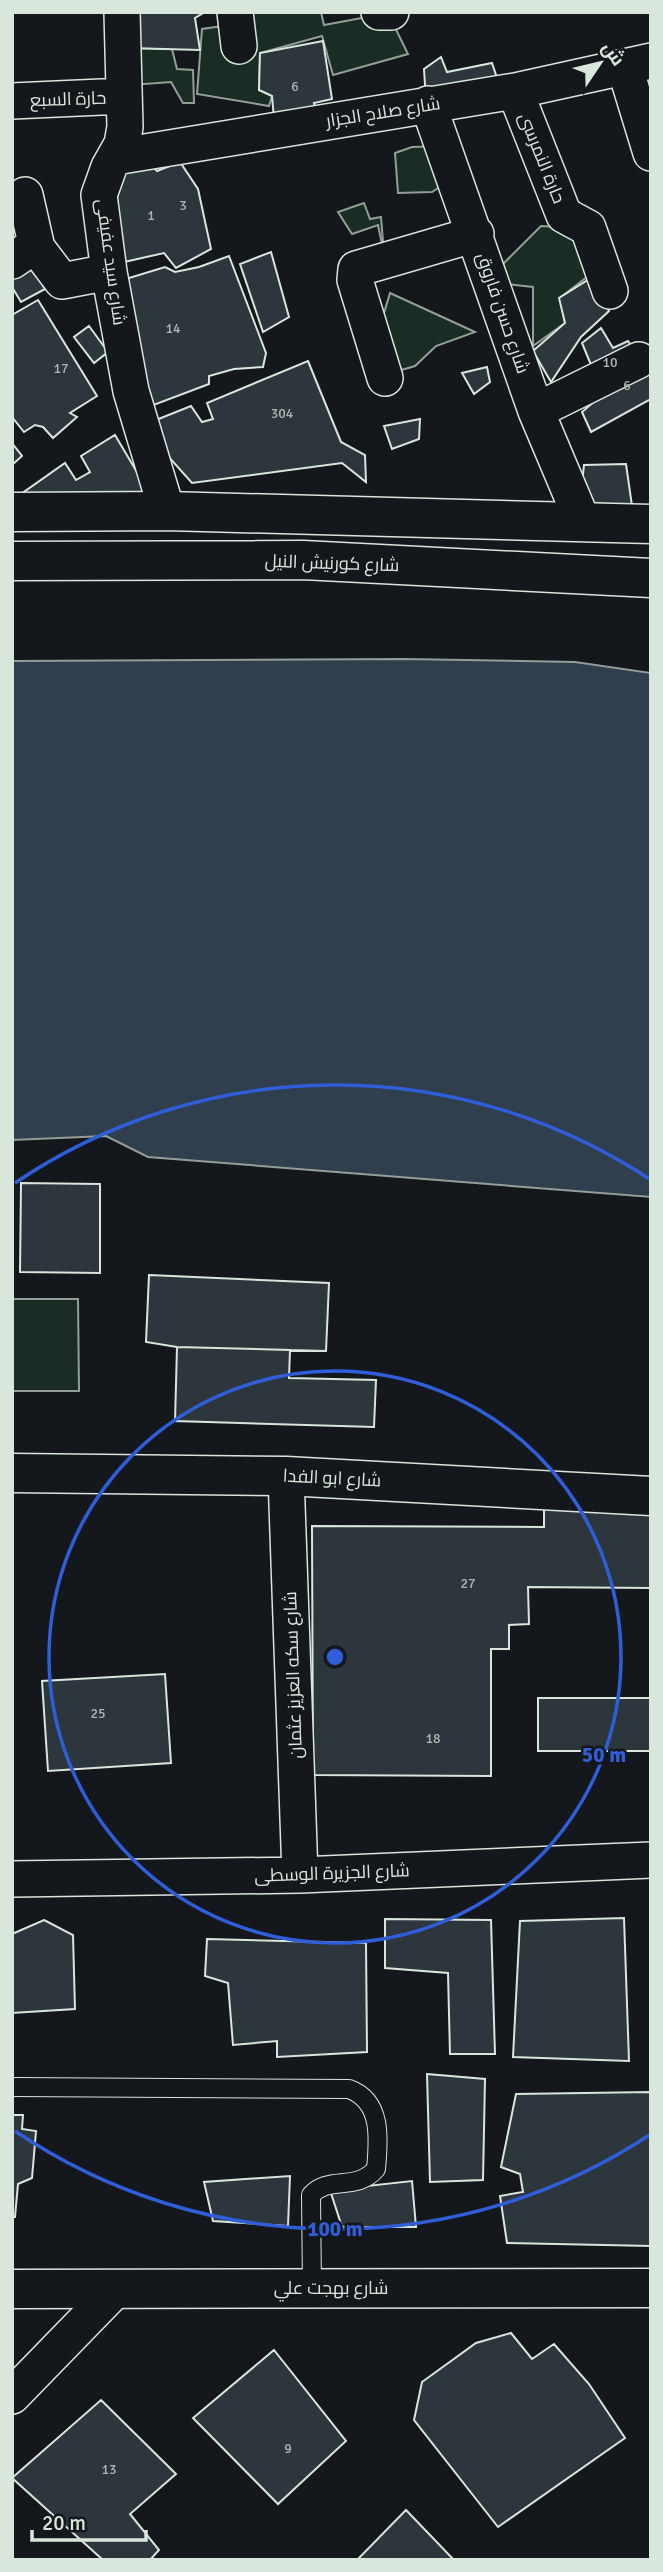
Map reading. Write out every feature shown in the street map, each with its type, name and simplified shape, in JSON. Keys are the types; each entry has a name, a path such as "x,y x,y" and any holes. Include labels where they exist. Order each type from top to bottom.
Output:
{"main road":[{"path":"12,512 167,511 582,520 651,524"},
{"name":"شارع كورنيش النيل","path":"12,561 303,560 651,578"},
{"name":"شارع ابو الفدا","path":"12,1473 286,1476 651,1496"},
{"name":"شارع بهجت علي","path":"12,2290 651,2287"}],"street":[{"name":"شارع سيد عفيفى","path":"122,12 125,127 122,144 99,195 109,272 131,391 167,511"},
{"path":"235,12 239,47"},
{"path":"379,12 391,12"},
{"path":"638,64 649,141"},
{"name":"شارع صلاح الجزار","path":"115,157 515,90 638,64"},
{"name":"حارة النمرسى","path":"515,90 564,215 588,228 610,291"},
{"name":"حارة السبع","path":"12,101 124,96"},
{"name":"شارع حسن فاروق","path":"428,104 476,234 536,411 582,520"},
{"path":"25,195 25,254 62,281 109,272"},
{"path":"385,378 355,280 356,269 476,234"},
{"path":"536,411 639,360"},
{"name":"شارع سكه العزيز عثمان","path":"286,1476 300,1875"},
{"name":"شارع الجزيرة الوسطى","path":"12,1879 300,1875 651,1860"},
{"path":"12,2396 116,2289"}],"lane":[{"path":"12,2087 349,2090 362,2094 372,2105 376,2119 376,2169 366,2180 318,2187 311,2195 312,2288"}],"green space":[{"path":"244,12 321,12 324,25 388,13 408,54 333,75 322,36 260,53 259,89 272,96 269,106 197,94 202,29 244,23"},
{"path":"129,48 172,49 177,69 193,70 194,103 183,103 171,82 131,85"},
{"path":"440,146 455,177 432,192 398,193 395,153 412,147"},
{"path":"364,203 370,219 381,217 384,254 378,225 352,234 338,212"},
{"path":"541,226 573,228 601,266 560,298 565,323 533,346 533,287 505,284 500,267"},
{"path":"390,293 475,332 436,346 415,366 398,371 378,333"},
{"path":"12,1299 78,1299 79,1391 12,1391"}],"water":[{"path":"404,659 575,662 651,673 651,1197 148,1157 106,1136 12,1140 12,661"}],"building":[{"path":"129,12 205,12 195,18 200,50 129,48"},
{"path":"323,41 332,99 314,103 321,140 275,130 272,96 259,90 260,53"},
{"path":"441,57 447,72 492,63 500,87 426,100 424,69"},
{"path":"149,162 157,171 180,162 198,189 211,249 176,268 164,253 111,265 107,194 121,175"},
{"path":"271,252 289,317 263,332 240,264"},
{"path":"229,256 266,353 263,367 234,369 209,376 209,384 143,409 116,282 165,267 175,272 199,267"},
{"path":"30,262 45,289 21,302 12,287 12,272"},
{"path":"591,278 609,311 581,337 551,382 533,351 565,323 559,298"},
{"path":"38,300 97,396 70,413 77,417 53,438 43,427 35,425 24,432 12,417 12,315"},
{"path":"89,326 108,352 94,363 74,337"},
{"path":"601,328 613,348 628,341 651,373 651,399 591,432 582,412 603,394 582,343"},
{"path":"308,361 341,442 365,455 366,482 342,463 192,483 141,426 191,406 202,422 213,419 207,403"},
{"path":"487,367 490,382 474,394 462,373"},
{"path":"420,419 419,439 392,449 384,426"},
{"path":"115,435 157,506 14,499 65,463 76,480 90,472 81,456"},
{"path":"12,443 22,456 12,465"},
{"path":"626,464 632,506 580,502 584,465"},
{"path":"21,1183 100,1184 100,1273 20,1272"},
{"path":"149,1275 329,1283 326,1351 177,1347 146,1342"},
{"path":"177,1347 290,1350 289,1378 376,1380 374,1427 175,1421"},
{"path":"544,1506 651,1507 651,1588 528,1587 529,1624 509,1625 509,1649 491,1649 491,1776 313,1775 312,1526 544,1527"},
{"path":"165,1674 171,1763 48,1771 42,1681"},
{"path":"538,1698 651,1698 651,1751 538,1751"},
{"path":"624,1918 629,2061 513,2057 520,1921"},
{"path":"385,1919 491,1920 495,2054 450,2054 448,1973 385,1968"},
{"path":"44,1920 73,1935 75,2009 12,2013 12,1934"},
{"path":"207,1939 366,1943 367,2052 277,2057 277,2041 233,2045 228,1983 205,1976"},
{"path":"427,2074 485,2079 483,2180 430,2182"},
{"path":"651,2092 651,2246 507,2243 500,2196 523,2192 520,2174 501,2167 516,2094"},
{"path":"12,2115 23,2115 22,2129 36,2131 32,2178 18,2184 15,2217 12,2217"},
{"path":"290,2176 288,2226 213,2221 204,2182"},
{"path":"412,2181 416,2227 342,2227 330,2190"},
{"path":"511,2333 532,2359 554,2344 589,2384 625,2438 498,2527 414,2420 422,2382 476,2343"},
{"path":"274,2350 346,2441 278,2504 193,2418"},
{"path":"101,2400 176,2474 130,2514 159,2550 150,2560 103,2560 12,2478"},
{"path":"406,2510 454,2560 357,2560"}]}
